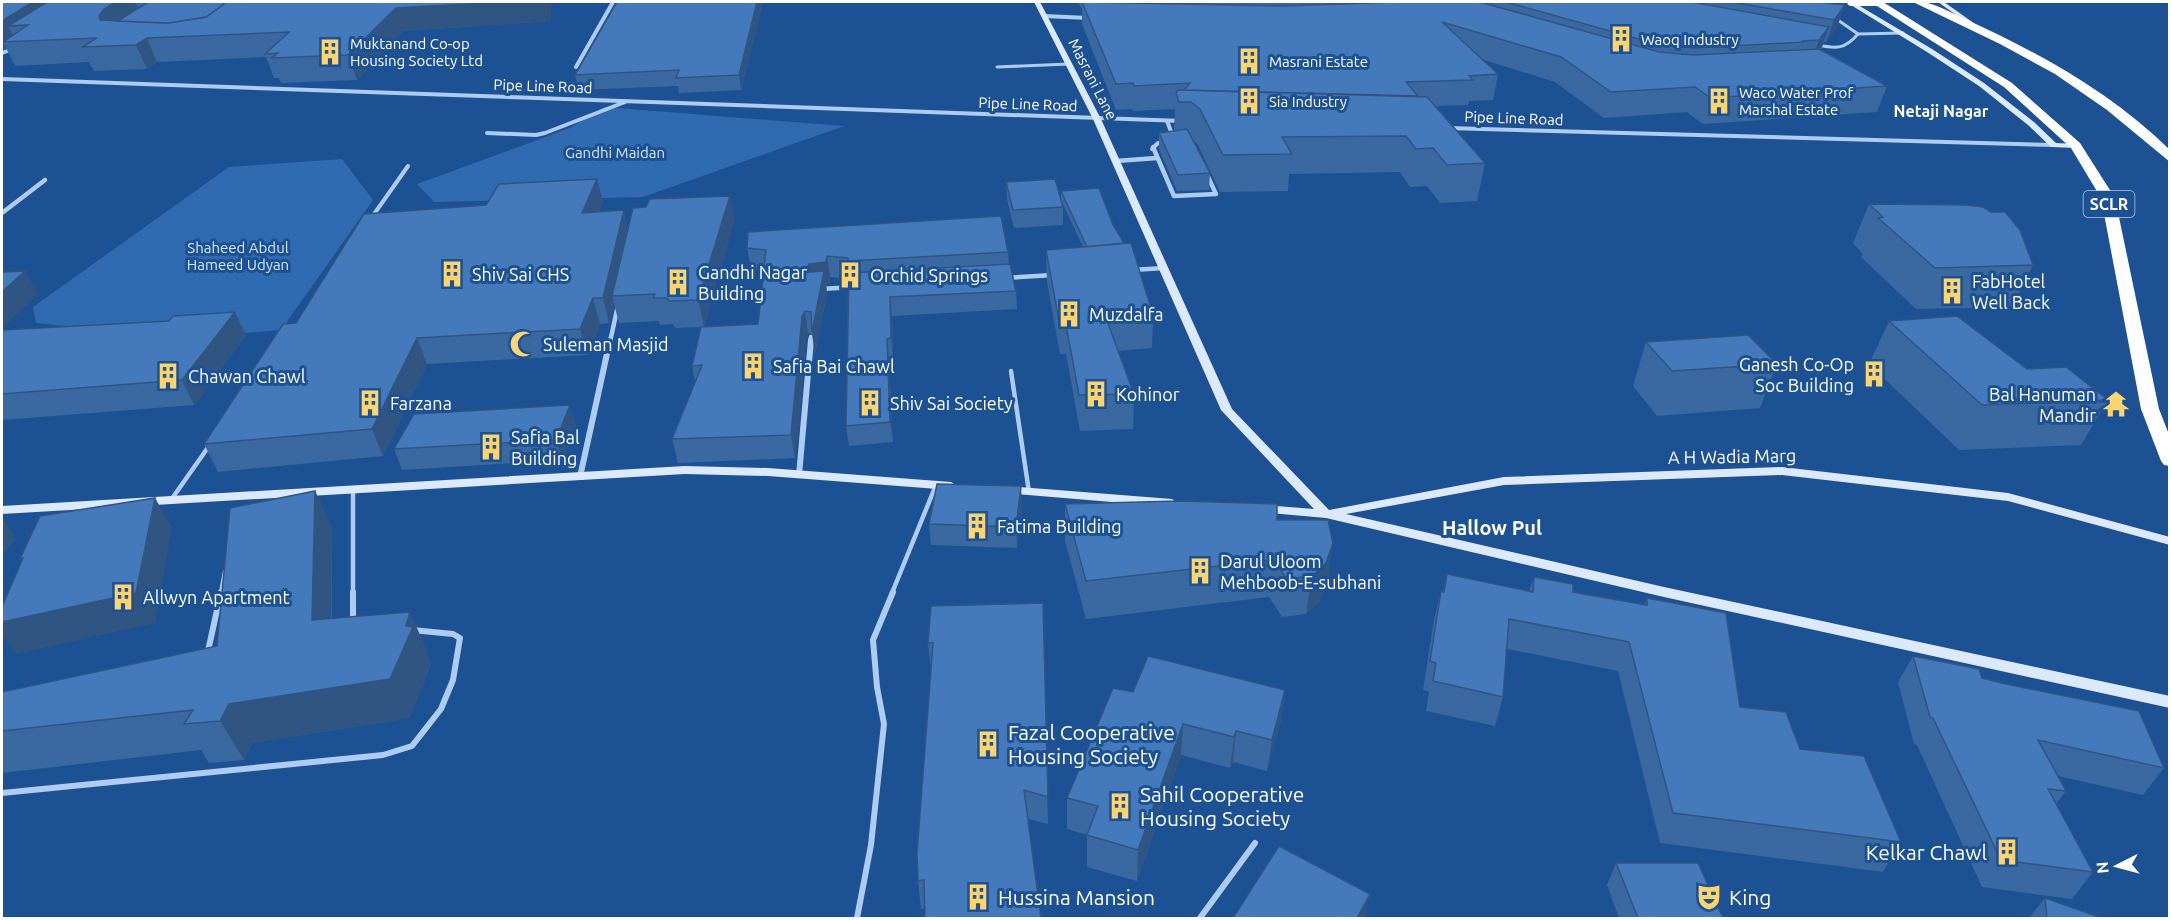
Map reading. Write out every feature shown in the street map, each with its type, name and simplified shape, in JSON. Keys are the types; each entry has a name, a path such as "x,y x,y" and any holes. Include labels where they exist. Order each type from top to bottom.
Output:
{"highway":[{"path":"1850,2 1878,2"},
{"name":"SCLR","path":"1878,2 2008,85 2076,146 2108,198 2150,409 2169,461"},
{"path":"1918,2 1975,26 2086,89 2168,154"}],"street":[{"path":"576,67 613,2"},
{"path":"1037,2 1044,16"},
{"path":"1850,2 1945,58 2035,125 2054,145 2076,146"},
{"path":"1941,2 1975,26"},
{"name":"Masrani Lane","path":"1044,16 1090,18"},
{"name":"Masrani Lane","path":"1044,16 1097,119 1227,410 1326,514"},
{"path":"2,53 20,45"},
{"name":"Pipe Line Road","path":"2,79 1190,122"},
{"path":"487,133 536,135 628,101"},
{"path":"1167,121 1175,142"},
{"name":"Pipe Line Road","path":"1439,128 2054,145"},
{"path":"1191,142 1217,193 1174,196 1157,158 1152,148 1154,146 1191,142"},
{"path":"1116,161 1157,158"},
{"path":"2,213 45,180"},
{"path":"1129,270 1164,268"},
{"path":"1001,278 1059,274"},
{"path":"815,289 862,286"},
{"path":"580,477 620,295"},
{"path":"799,475 811,337"},
{"path":"2,510 171,500 238,501 353,490 685,470 799,475 960,487"},
{"name":"A H Wadia Marg","path":"1326,514 1504,481 1782,471 2008,497 2167,540"},
{"path":"994,489 1184,503"},
{"path":"1243,508 1326,514 1675,595 2169,702"}],"lane":[{"path":"1827,13 1858,34 1903,33"},
{"path":"1812,44 1843,49 1847,48 1858,34"},
{"path":"997,67 1069,64"},
{"path":"367,224 408,166"},
{"path":"1011,371 1029,492"},
{"path":"171,500 210,445"},
{"path":"857,918 871,845 884,724 877,687 873,640 936,485"},
{"path":"353,490 353,634"},
{"path":"204,654 210,649 225,570"},
{"path":"2,793 383,755 412,746 441,710 453,680 460,638 453,634 408,631"},
{"path":"1200,918 1255,843"}],"green space":[{"name":"Gandhi Maidan","path":"604,107 844,126 643,197 434,202 417,184 570,128"},
{"name":"Shaheed Abdul Hameed Udyan","path":"342,159 373,200 281,330 183,338 36,323 33,307 229,167"}],"building":[{"path":"2,2 33,2 2,21"},
{"path":"47,2 116,2 104,9 99,16 100,20 168,23 206,17 226,2 502,2 396,8 348,55 272,58 278,53 265,54 289,32 147,38 136,45 82,47 97,38 3,42 28,25 8,26"},
{"path":"148,2 226,2 206,17 168,23 118,21"},
{"path":"617,2 757,2 739,75 676,78 679,70 575,75"},
{"path":"1082,2 1282,6 1480,2 1659,52 1693,55 1819,49 1887,86 1711,98 1695,87 1611,92 1561,57 1442,22 1498,74 1469,76 1473,80 1406,82 1418,96 1184,90 1190,83 1134,86 1133,83 1116,84"},
{"path":"1506,2 1692,2 1829,27 1819,40 1693,48 1660,45"},
{"path":"1732,2 1821,2 1845,5 1834,20"},
{"path":"1178,90 1427,97 1485,163 1447,165 1433,148 1416,149 1406,136 1282,137 1292,154 1223,155 1200,109 1191,102 1179,102 1176,93"},
{"path":"1187,129 1210,173 1178,175 1159,133"},
{"path":"597,179 582,213 624,210 603,298 593,298 580,329 417,338 372,429 204,444 283,324 296,323 364,214 486,205 499,184"},
{"path":"1055,179 1063,207 1013,210 1006,182"},
{"path":"1099,188 1113,225 1124,243 1087,247 1061,191"},
{"path":"730,196 698,300 669,301 667,298 653,298 655,294 612,296 633,208 646,207 650,199"},
{"path":"1869,204 1967,205 1983,207 1991,212 2005,212 2020,230 2033,265 1935,268 1878,218 1883,217"},
{"path":"1001,216 1008,252 848,261 848,258 827,256 826,262 809,264 807,268 810,272 824,271 812,332 811,312 805,311 802,317 791,435 672,439 702,365 692,366 701,327 758,324 766,250 747,248 748,232"},
{"path":"1131,243 1153,315 1106,318 1134,394 1079,395 1065,320 1059,321 1046,250"},
{"path":"1010,264 1016,291 890,297 891,338 887,339 890,422 846,426 849,273"},
{"path":"25,271 2,292 2,272"},
{"path":"235,312 182,380 2,394 2,330 169,321 173,316"},
{"path":"1957,316 2027,369 2066,367 2108,400 1982,405 1889,321"},
{"path":"1748,335 1777,364 1672,371 1646,342"},
{"path":"570,405 556,440 394,449 414,414"},
{"path":"937,484 1021,486 1016,527 929,524"},
{"path":"315,491 312,620 410,612 406,626 413,627 390,679 229,704 220,721 184,724 193,710 2,731 2,692 217,646 230,508"},
{"path":"155,498 136,593 2,622 2,607 23,558 20,559 40,516"},
{"path":"1179,501 1277,504 1277,520 1328,520 1333,543 1326,563 1312,576 1287,579 1273,560 1086,581 1065,504"},
{"path":"1447,574 1533,592 1534,577 1573,584 1573,592 1647,605 1647,598 1726,613 1740,707 1786,712 1800,749 1864,756 1901,842 1673,813 1629,642 1509,619 1503,697 1433,681 1436,663 1430,661 1441,591 1444,592"},
{"path":"1043,603 1048,797 1024,790 1041,918 925,918 924,880 918,881 917,853 933,643 928,643 931,606"},
{"name":"Sahil Cooperative Housing Society","path":"1148,656 1285,690 1272,740 1236,731 1234,737 1183,724 1138,850 1087,835 1098,806 1067,798 1113,688 1133,692"},
{"path":"1913,656 1979,669 1982,678 2006,684 2139,711 2164,768 2038,740 2066,791 2048,789 2093,872 2001,860 1933,718 1930,717"},
{"path":"1279,846 1370,894 1357,918 1233,918"},
{"path":"1616,863 1698,863 1723,918 1638,918"},
{"path":"2045,898 2102,918 2047,918"}],"place":[{"name":"Waoq Industry","path":"1621,39"},
{"name":"Muktanand Co-op Housing Society Ltd","path":"330,52"},
{"name":"Masrani Estate","path":"1249,61"},
{"name":"Sia Industry","path":"1249,101"},
{"name":"Waco Water Prof Marshal Estate","path":"1719,101"},
{"name":"Shiv Sai CHS","path":"452,274"},
{"name":"Orchid Springs","path":"850,275"},
{"name":"Gandhi Nagar Building","path":"678,282"},
{"name":"FabHotel Well Back","path":"1952,291"},
{"name":"Muzdalfa","path":"1069,314"},
{"name":"Suleman Masjid","path":"523,344"},
{"name":"Safia Bai Chawl","path":"753,366"},
{"name":"Ganesh Co-Op Soc Building","path":"1874,374"},
{"name":"Chawan Chawl","path":"168,376"},
{"name":"Kohinor","path":"1096,394"},
{"name":"Farzana","path":"370,403"},
{"name":"Shiv Sai Society","path":"870,403"},
{"name":"Bal Hanuman Mandir","path":"2116,404"},
{"name":"Safia Bal Building","path":"491,447"},
{"name":"Fatima Building","path":"977,526"},
{"name":"Darul Uloom Mehboob-E-subhani","path":"1200,571"},
{"name":"Allwyn Apartment","path":"123,597"},
{"name":"Fazal Cooperative Housing Society","path":"988,744"},
{"name":"Sahil Cooperative Housing Society","path":"1120,806"},
{"name":"Kelkar Chawl","path":"2007,852"},
{"name":"Hussina Mansion","path":"978,897"},
{"name":"King","path":"1709,897"}],"district":[{"name":"Netaji Nagar","path":"1941,111"},
{"name":"Hallow Pul","path":"1492,527"}]}
